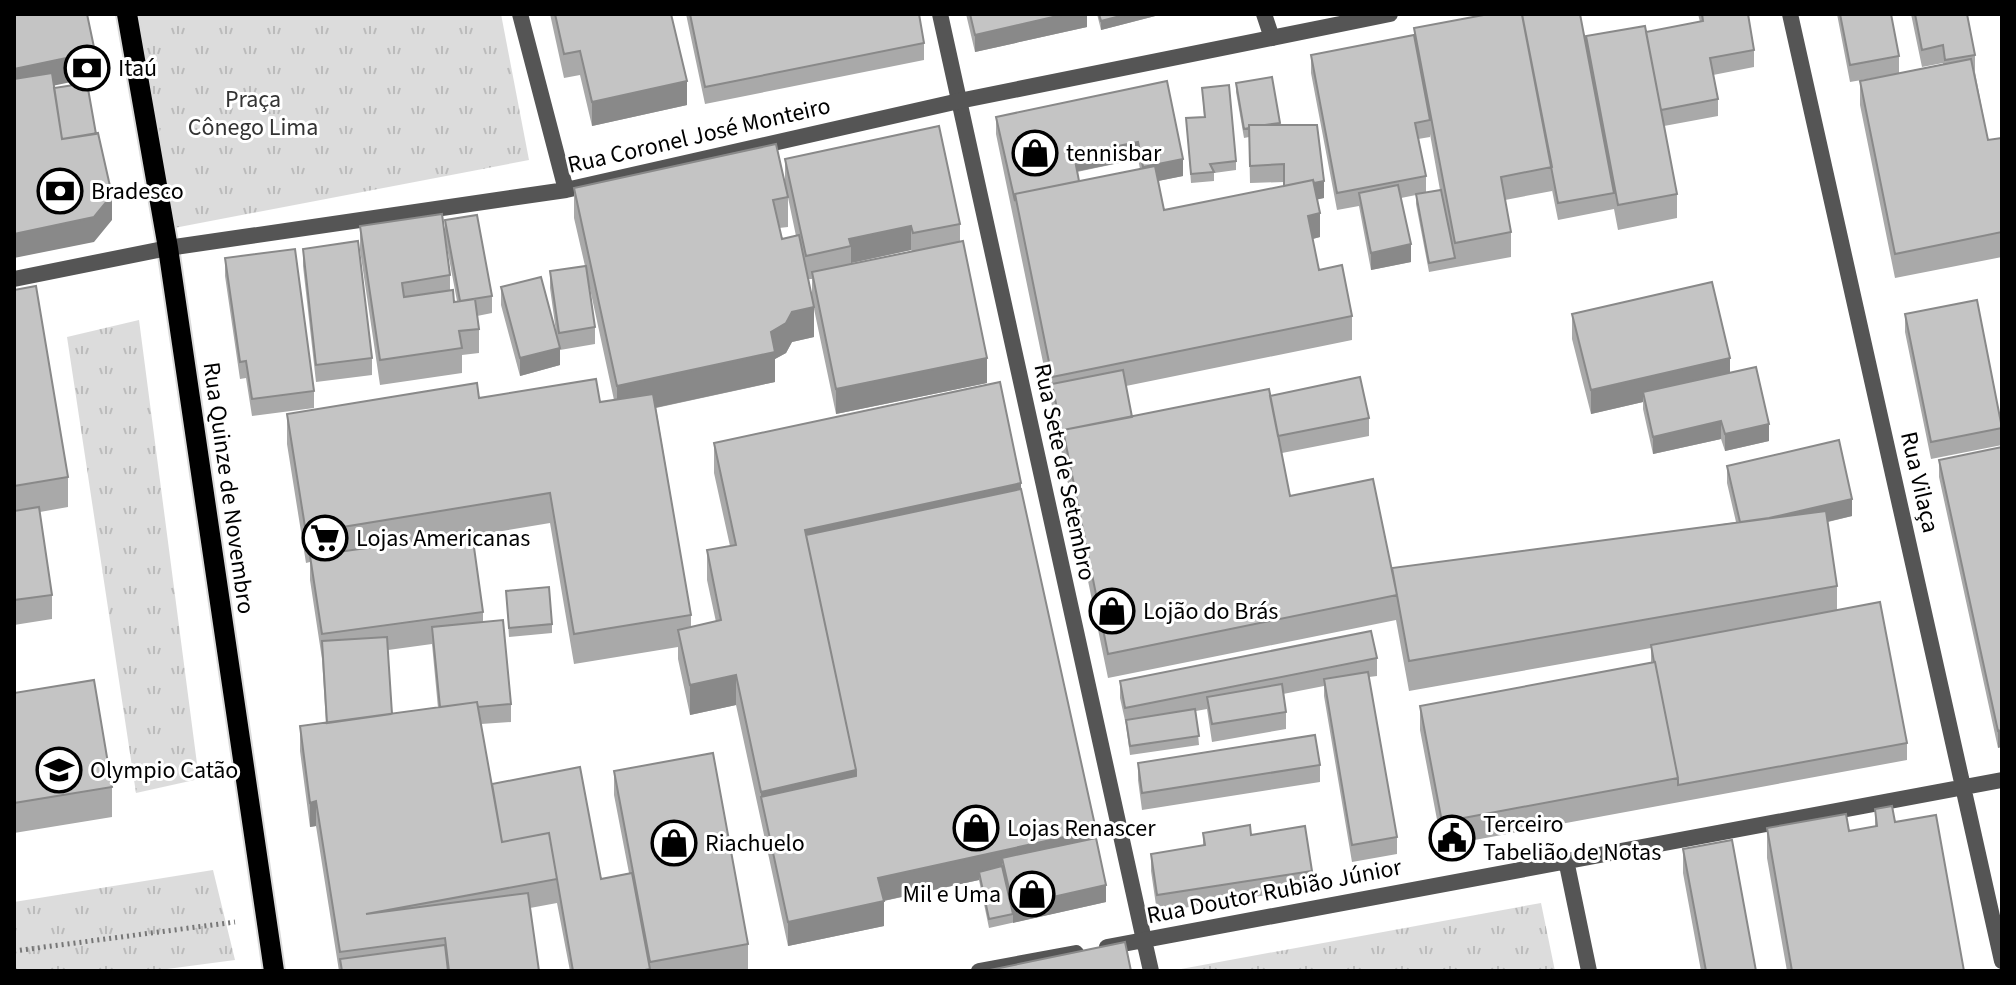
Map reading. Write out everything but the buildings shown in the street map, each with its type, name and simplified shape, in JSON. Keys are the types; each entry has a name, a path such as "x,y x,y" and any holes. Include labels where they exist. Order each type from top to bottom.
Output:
{"main road":[{"name":"Rua Quinze de Novembro","path":"127,14 168,248 274,971"}],"street":[{"path":"520,14 566,190"},
{"name":"Rua Sete de Setembro","path":"940,14 1151,971"},
{"path":"1264,14 1272,38"},
{"name":"Rua Coronel José Monteiro","path":"14,279 168,248 566,190 959,101 1390,14"},
{"name":"Rua Vilaça","path":"1790,14 2002,961"},
{"name":"Rua Doutor Rubião Júnior","path":"979,971 2002,780"},
{"path":"1566,860 1589,971"}],"path":[{"path":"14,951 266,918"}],"green space":[{"name":"Praça Cônego Lima","path":"133,14 501,14 529,160 174,228"},
{"path":"139,320 199,779 136,793 67,337"},
{"path":"213,870 235,960 152,971 14,971 14,902"},
{"path":"1541,903 1555,971 1181,969"}],"place":[{"name":"Itaú","path":"87,68"},
{"name":"tennisbar","path":"1035,153"},
{"name":"Bradesco","path":"60,191"},
{"name":"Lojas Americanas","path":"325,538"},
{"name":"Lojão do Brás","path":"1112,611"},
{"name":"Olympio Catão","path":"59,770"},
{"name":"Lojas Renascer","path":"976,828"},
{"name":"Terceiro Tabelião de Notas","path":"1452,838"},
{"name":"Riachuelo","path":"674,843"},
{"name":"Mil e Uma","path":"1032,894"}]}
